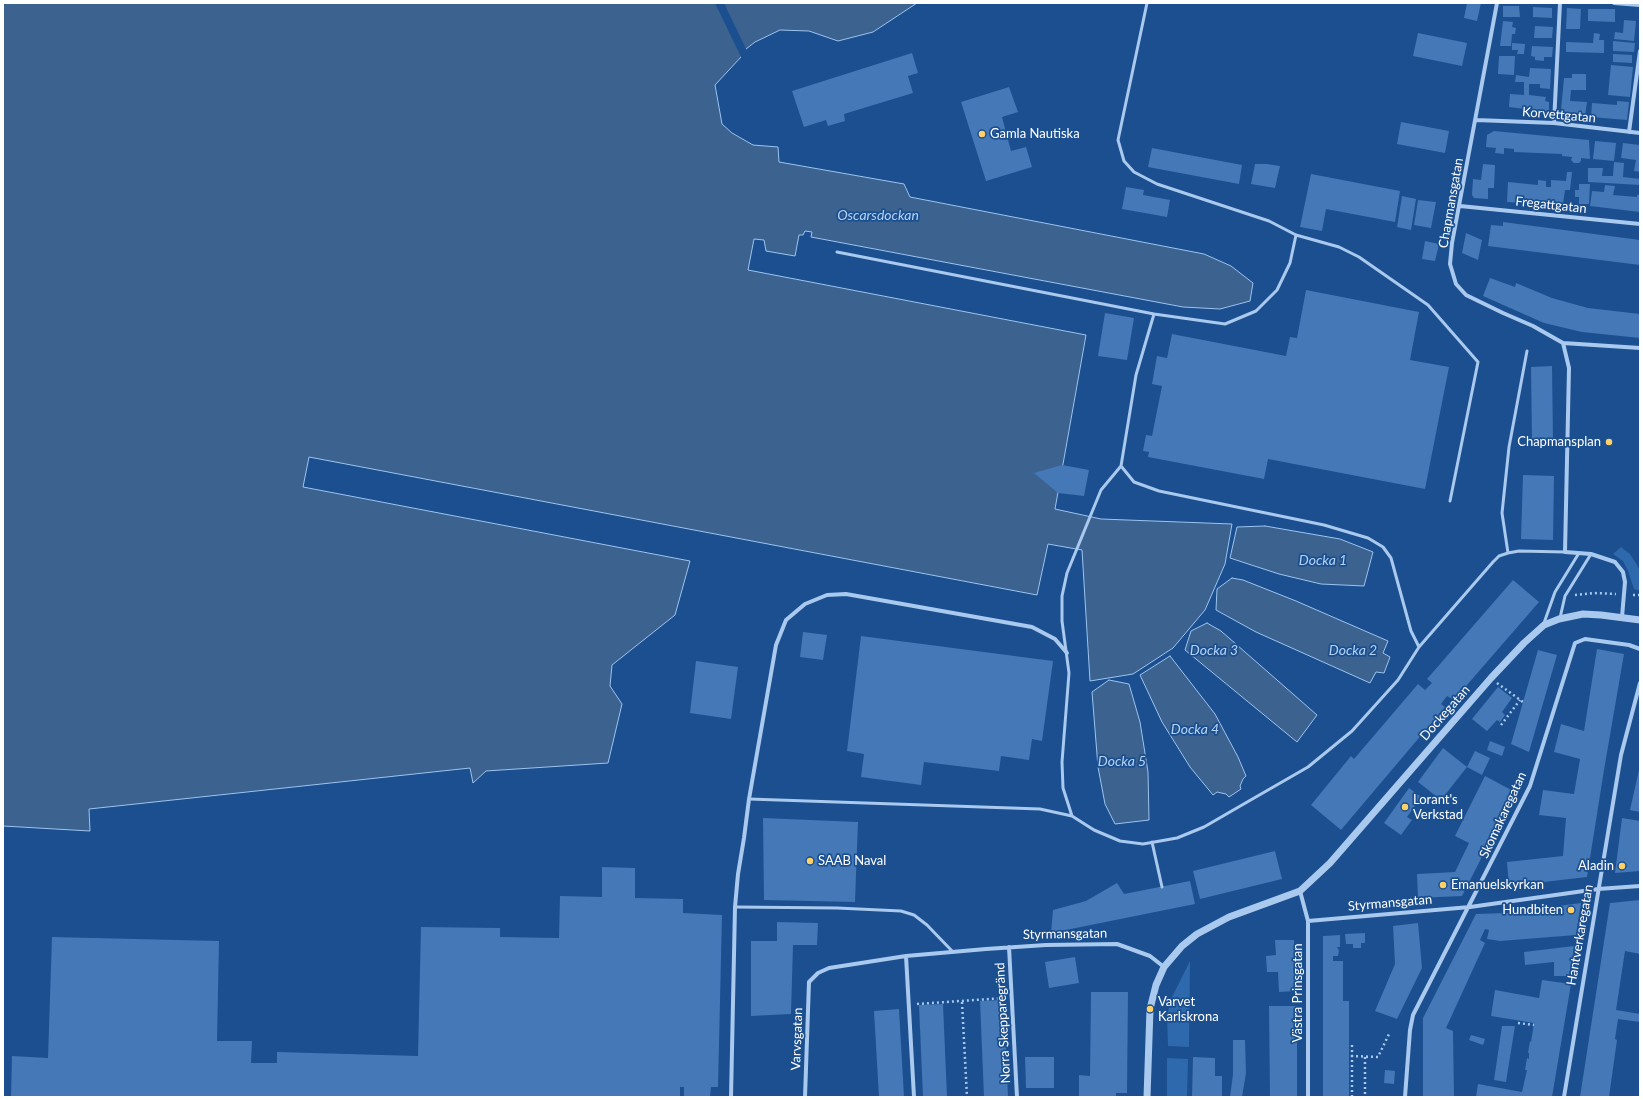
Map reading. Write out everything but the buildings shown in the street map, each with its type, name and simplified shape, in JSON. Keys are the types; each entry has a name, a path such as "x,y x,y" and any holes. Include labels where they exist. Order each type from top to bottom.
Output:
{"street":[{"name":"Chapmansgatan","path":"1497,3 1452,243 1450,264 1456,284 1466,295 1502,313 1533,326 1563,343"},
{"path":"1554,123 1560,3"},
{"path":"1614,3 1640,5"},
{"path":"1629,132 1640,51"},
{"name":"Korvettgatan","path":"1476,120 1554,123 1640,133"},
{"name":"Fregattgatan","path":"1460,206 1640,224"},
{"path":"1622,617 1625,582 1622,572 1615,562 1591,554 1565,552 1569,368 1563,343 1640,348"},
{"path":"731,1097 735,907 749,799 776,645 786,620 804,604 827,595 846,594 1032,627 1055,639 1067,653"},
{"name":"Dockegatan","path":"1300,891 1335,857 1490,678 1544,625 1559,619 1583,614 1640,620"},
{"name":"Skomakaregatan","path":"1405,1097 1410,1030 1413,1015 1470,907 1530,786 1575,643 1584,639 1629,645 1640,649"},
{"name":"Hantverkaregatan","path":"1564,1097 1621,755 1640,683"},
{"name":"Styrmansgatan","path":"1308,921 1470,907 1598,889 1640,886"},
{"path":"1147,1097 1150,1009 1156,985 1164,967 1182,946 1197,934 1229,917 1300,891"},
{"name":"Västra Prinsgatan","path":"1300,891 1308,921 1308,1097"},
{"name":"Styrmansgatan","path":"809,982 818,973 829,968 906,956 1009,947 1117,944 1150,956 1164,967"},
{"name":"Norra Skepparegränd","path":"1009,947 1017,1097"},
{"path":"906,956 914,1097"},
{"name":"Varvsgatan","path":"805,1097 809,982"}],"lane":[{"path":"1147,3 1118,140 1124,161 1134,172 1157,184 1269,221 1296,235 1338,247 1358,257 1400,284 1428,305 1478,362 1450,501"},
{"path":"837,252 1154,314 1225,324 1256,311 1277,290 1290,263 1296,235"},
{"path":"1072,816 1063,788 1062,775 1069,673 1062,621 1062,596 1067,573 1101,490 1121,466 1136,375 1154,314"},
{"path":"1508,553 1502,513 1509,447 1527,351"},
{"path":"1121,466 1134,482 1158,492 1324,525 1368,538 1383,546 1391,558 1411,631 1419,647"},
{"path":"749,799 1040,809 1072,816 1094,830 1120,841 1143,844 1177,838 1204,826 1308,767 1352,732 1398,680 1419,647 1499,556 1519,551 1565,552"},
{"path":"1544,625 1556,592 1579,553"},
{"path":"1559,619 1565,596 1591,554"},
{"path":"1152,842 1162,887"},
{"path":"735,907 837,908 902,912 914,915 927,925 953,952"}],"path":[{"path":"1565,596 1594,593 1640,595"},
{"path":"1490,678 1521,701 1501,725"},
{"path":"908,1005 1012,997"},
{"path":"962,1002 967,1097"},
{"path":"1518,1023 1534,1025"},
{"path":"1351,1056 1378,1057 1390,1032"},
{"path":"1352,1042 1352,1097"},
{"path":"1365,1057 1365,1097"}],"shaded area":[{"path":"1621,547 1630,554 1640,571 1640,591 1634,589 1623,561 1613,554"},
{"path":"1190,961 1189,1047 1168,1046 1167,1015 1172,997"},
{"path":"1167,1058 1188,1059 1187,1097 1167,1097"}],"water":[{"name":"Oscarsdockan","path":"3,3 917,3 873,32 838,41 809,31 780,30 755,42 746,49 741,57 715,85 722,124 732,133 753,145 778,147 779,162 904,184 910,197 1204,254 1231,266 1253,283 1250,301 1220,309 1183,307 811,237 812,232 805,231 803,235 799,235 795,256 766,251 764,240 754,239 748,270 1086,335 1055,509 1101,519 1232,524 1225,564 1205,610 1173,648 1133,674 1090,681 1082,550 1048,544 1037,595 309,457 303,487 690,561 675,615 612,665 610,686 622,704 608,763 486,771 473,783 470,768 89,809 90,831 3,826"},
{"name":"Docka 1","path":"1265,526 1340,539 1373,552 1364,586 1321,584 1279,574 1230,558 1237,527"},
{"name":"Docka 2","path":"1232,578 1243,580 1296,601 1388,641 1383,653 1390,657 1384,673 1376,672 1370,683 1256,632 1216,610 1217,589"},
{"name":"Docka 3","path":"1207,623 1221,631 1317,715 1297,742 1185,650 1191,631"},
{"name":"Docka 4","path":"1170,656 1215,714 1238,757 1246,776 1240,786 1241,789 1229,797 1226,794 1217,792 1213,795 1190,767 1162,722 1140,675"},
{"name":"Docka 5","path":"1109,680 1129,684 1140,722 1148,772 1149,820 1115,824 1105,804 1098,767 1092,692"}],"pier":[{"path":"715,3 724,3 747,51 742,59"}],"place":[{"name":"Gamla Nautiska","path":"982,134"},
{"name":"Chapmansplan","path":"1609,442"},
{"name":"Lorant's Verkstad","path":"1405,807"},
{"name":"SAAB Naval","path":"810,861"},
{"name":"Aladin","path":"1622,866"},
{"name":"Emanuelskyrkan","path":"1443,885"},
{"name":"Hundbiten","path":"1571,910"},
{"name":"Varvet Karlskrona","path":"1150,1009"}]}
